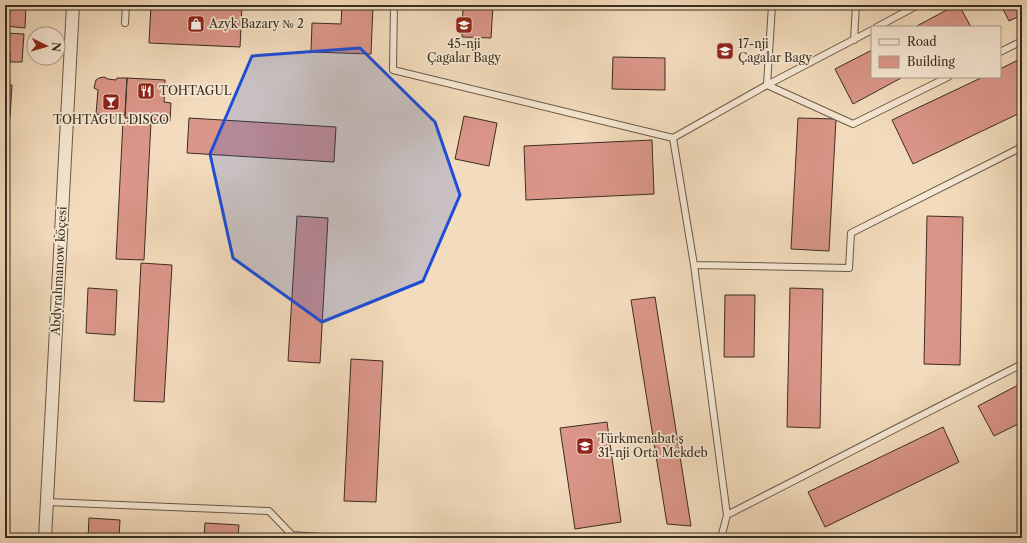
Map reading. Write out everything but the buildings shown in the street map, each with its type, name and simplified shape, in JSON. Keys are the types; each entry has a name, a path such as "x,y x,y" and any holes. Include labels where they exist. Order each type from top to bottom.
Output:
{"street":[{"name":"Abdyrahmanow köçesi","path":"45,538 73,5"}],"lane":[{"path":"125,23 126,5"},
{"path":"394,5 393,70 673,138 767,85 871,31"},
{"path":"767,85 772,5"},
{"path":"854,40 856,5"},
{"path":"879,26 918,5"},
{"path":"1001,52 1022,41"},
{"path":"767,85 853,124 946,78"},
{"path":"673,138 694,265 727,515 721,538"},
{"path":"694,265 849,268 851,233 1022,146"},
{"path":"727,515 1022,364"},
{"path":"47,502 269,511 292,536 337,538"}],"highlighted area":[{"path":"360,48 435,122 460,195 423,281 322,322 233,258 210,154 252,56"}],"place":[{"name":"Azyk Bazary № 2","path":"196,24"},
{"name":"45-nji Çagalar Bagy","path":"464,25"},
{"name":"17-nji Çagalar Bagy","path":"725,51"},
{"name":"TOHTAGUL","path":"146,91"},
{"name":"TOHTAGUL DISCO","path":"111,102"},
{"name":"Türkmenabat ş 31-nji Orta Mekdeb","path":"585,446"}]}
